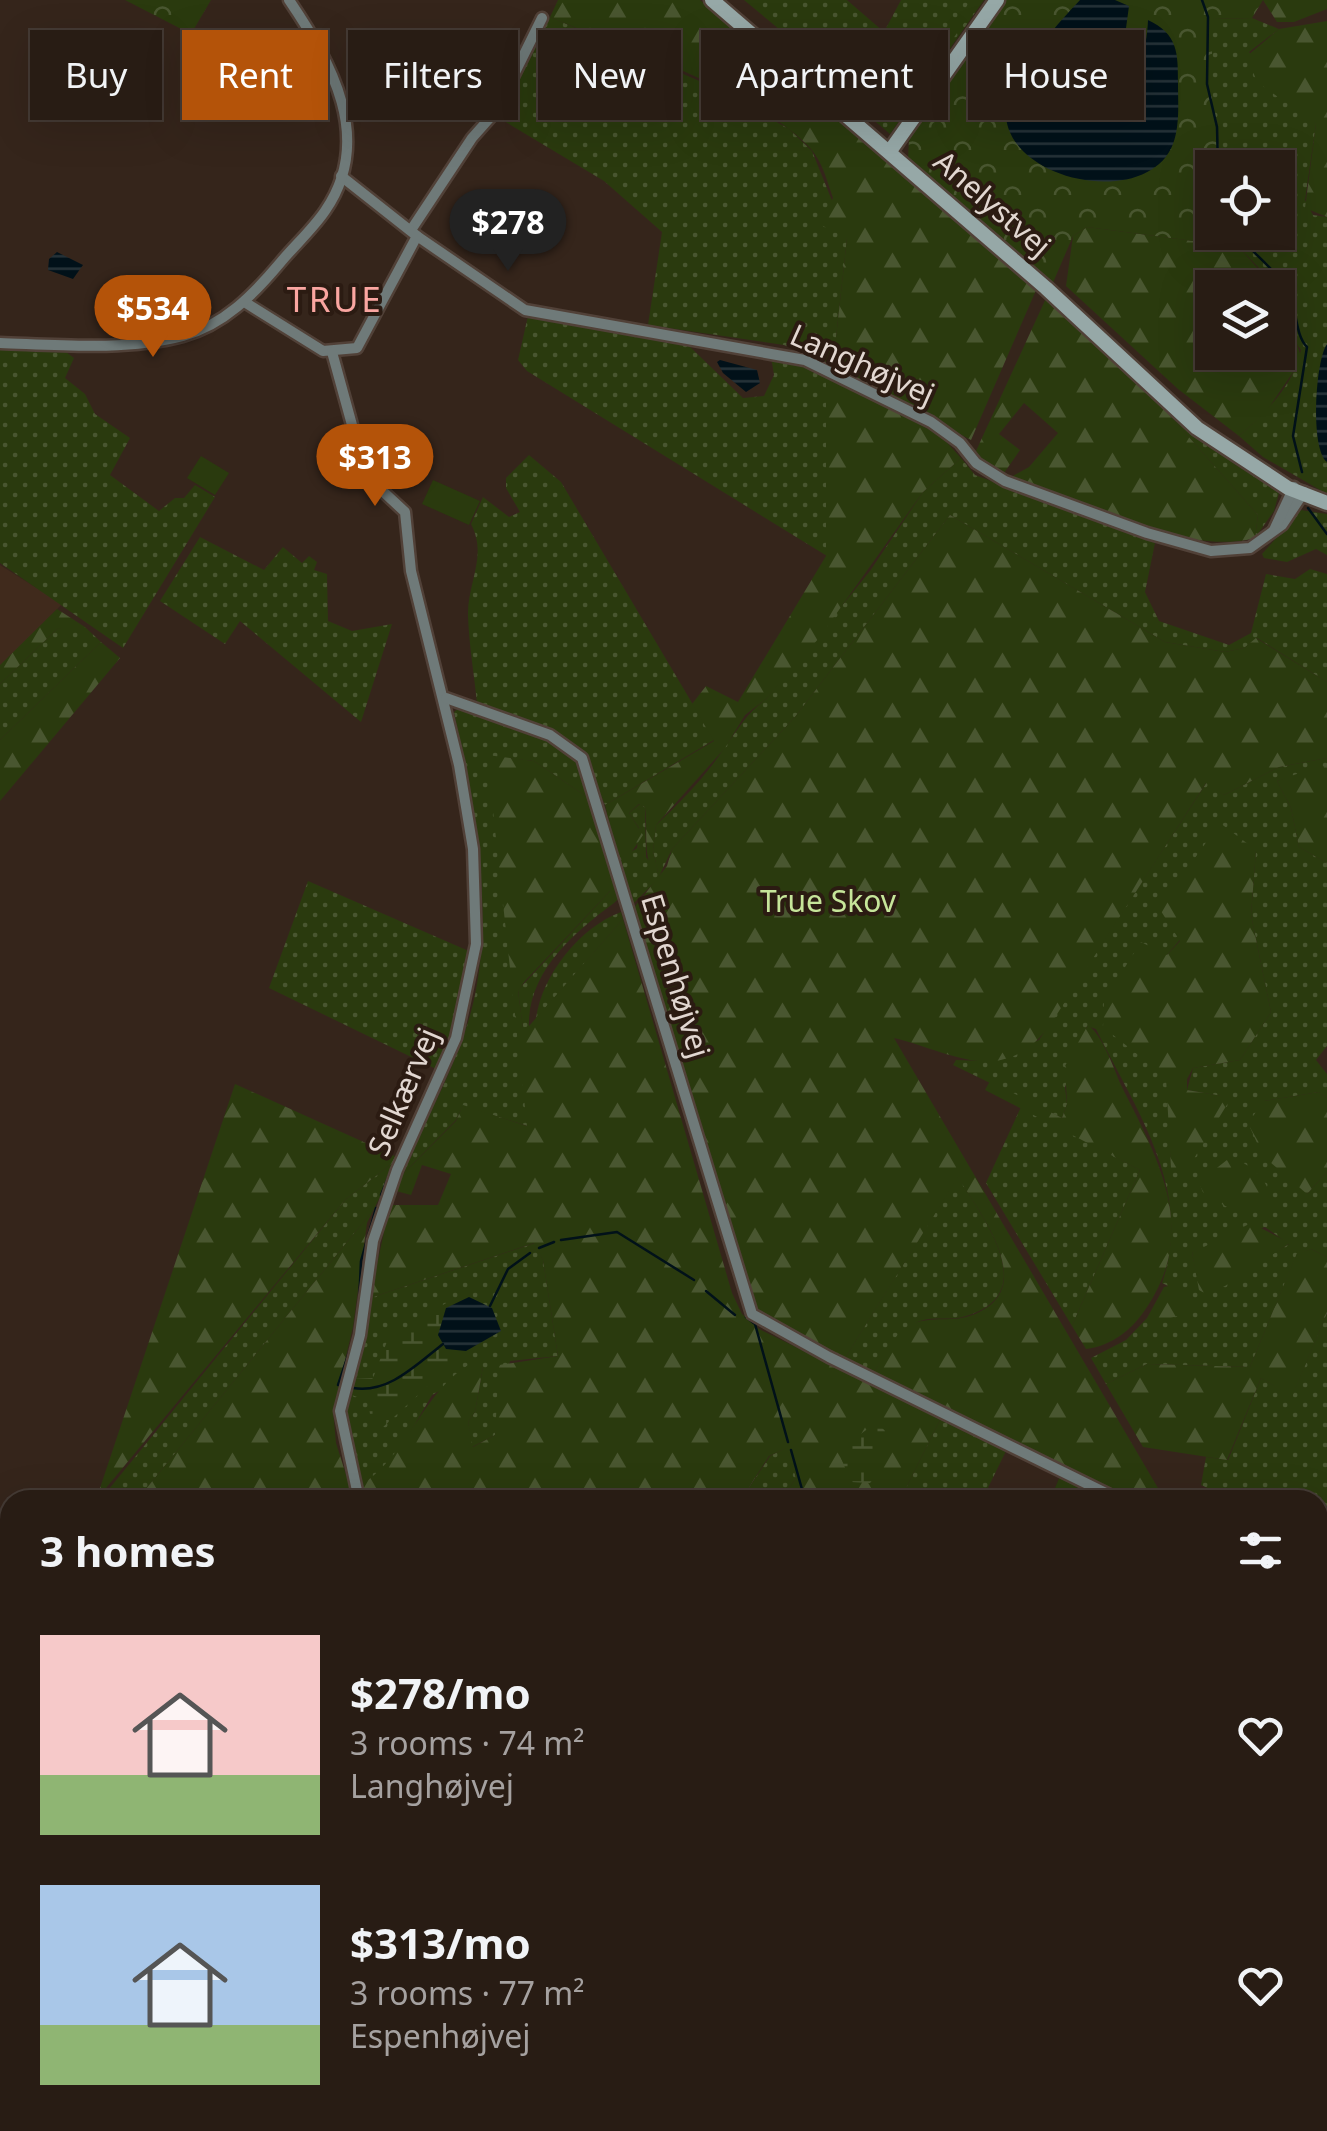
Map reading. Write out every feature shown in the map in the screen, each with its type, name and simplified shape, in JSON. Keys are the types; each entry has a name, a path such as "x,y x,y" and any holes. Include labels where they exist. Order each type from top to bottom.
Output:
{"street":[{"path":"0,343 90,344 187,335 246,302 325,211 341,176 347,136 335,76 289,0"},
{"name":"Anelystvej","path":"712,0 890,151 1186,416 1260,472 1327,503"},
{"path":"890,151 996,0"},
{"path":"246,302 312,346 332,352 357,348 414,233 472,138 496,110 542,18"},
{"name":"Langhøjvej","path":"341,176 414,233 525,310 805,360 931,422 1005,481 1147,533 1224,553 1254,547 1274,530 1299,489"},
{"path":"332,352 362,465 376,485 406,512 410,571 446,698"},
{"name":"Selkærvej","path":"358,1490 340,1410 360,1335 374,1241 398,1170 456,1038 476,944 473,848 446,698"},
{"name":"Espenhøjvej","path":"446,698 550,735 582,758 752,1314 828,1357 1100,1490"}],"shaded area":[{"path":"1080,0 1115,0 1129,6 1126,30 1053,30"},
{"path":"1148,20 1171,38 1178,72 1178,114 1173,144 1158,165 1135,177 1106,182 1076,178 1048,169 1025,153 1010,131 1008,120 1144,120"},
{"path":"57,252 83,265 73,279 48,270 49,259"},
{"path":"1327,344 1327,462 1318,441 1316,405"},
{"path":"717,362 757,370 760,383 746,392 723,373"},
{"path":"0,565 62,604 0,668"},
{"path":"469,1297 492,1308 501,1331 466,1351 446,1349 438,1335 446,1308"}],"green space":[{"path":"125,0 211,0 193,30 183,30"},
{"path":"558,0 700,0 735,30 701,30 701,79 681,70 681,30 582,30 550,17"},
{"path":"744,0 847,0 882,30 780,30"},
{"path":"901,0 984,0 948,51 948,30 885,30"},
{"path":"971,0 980,0 948,46 948,34"},
{"path":"1004,0 1263,0 1252,18 1212,19 1212,111 1219,125 1218,150 1195,150 1195,241 1087,227 1073,236 1052,285 908,160 909,138 921,120 948,120 948,81 968,52 968,120 1144,120 1144,30 983,30"},
{"path":"1263,0 1327,0 1327,9 1294,22 1277,22"},
{"path":"550,17 580,30 543,30"},
{"path":"1252,18 1279,29 1249,52 1316,124 1305,200 1313,215 1327,217 1327,494 1263,457 1239,436 1285,387 1301,350 1295,342 1295,270 1261,270 1242,250 1295,250 1295,150 1218,150 1219,125 1212,111 1212,19"},
{"path":"1327,21 1327,217 1305,208 1316,124 1257,82 1247,56 1279,29"},
{"path":"538,41 538,120 681,120 681,73 701,82 701,120 773,120 789,129 812,151 847,238 833,365 784,345 648,325 662,232 604,181 502,120 518,120 518,80"},
{"path":"776,120 840,120 1037,288 971,440 833,365 847,238 817,223 833,198 822,166 811,149"},
{"path":"874,120 900,120 890,134"},
{"path":"1087,227 1195,241 1195,250 1242,250 1259,270 1195,270 1195,370 1295,370 1266,412 1239,436 1178,389 1066,286 1073,236"},
{"path":"1047,296 1156,400 1258,515 1255,538 1227,542 1165,533 1011,477 1029,467 1058,433 1024,403 999,434 1020,450 1004,473 987,466 976,451"},
{"path":"528,316 685,342 743,398 764,396 774,375 771,357 826,373 827,556 527,371 518,360"},
{"path":"1295,339 1302,359 1295,369"},
{"path":"0,348 62,349 74,358 65,378 85,394 95,414 130,438 110,475 159,511 175,498 184,498 195,485 215,497 123,648 0,563"},
{"path":"826,373 941,436 961,458 923,492 819,638 766,699 745,715 725,748 656,825 653,851 658,871 653,873 650,865 645,807 639,804 629,813 643,835 629,856 618,861 605,805 714,741 692,704 706,686 738,702 826,556"},
{"path":"1156,400 1279,493 1274,511 1255,538 1258,515"},
{"path":"529,455 561,482 714,740 605,805 581,748 542,726 477,703 468,616 478,547 471,524 483,497 509,517 520,512 506,488 506,478"},
{"path":"201,456 229,473 215,495 187,478"},
{"path":"961,458 975,475 1155,543 1145,592 1159,621 1229,645 1251,633 1266,574 1295,579 1310,569 1327,574 1327,682 1257,638 1244,648 1225,652 1165,642 950,515 795,717 672,849 658,879 633,904 618,861 637,848 639,828 629,813 640,804 645,807 646,857 658,872 653,851 656,825 718,758 743,721 766,699 870,571 923,492"},
{"path":"433,480 480,501 469,525 422,504"},
{"path":"1301,510 1327,514 1327,555 1316,549 1287,562 1264,558 1262,554"},
{"name":"True Skov","path":"950,515 1165,642 1225,652 1244,648 1256,638 1327,682 1327,758 1279,767 1224,795 1206,783 1050,1025 1032,1045 1014,1056 976,1061 894,1038 1159,1490 1114,1490 874,1372 905,1328 927,1320 966,1317 989,1306 1001,1291 1004,1273 1000,1253 958,1177 845,1358 756,1311 749,1302 633,909 667,866 672,849 795,717"},
{"path":"200,537 264,570 283,547 302,563 309,556 317,562 314,570 327,574 328,621 352,631 392,624 361,722 240,621 225,644 160,601"},
{"path":"57,609 85,627 57,629 0,684 0,665"},
{"path":"85,627 101,642 0,740 0,684 57,629"},
{"path":"101,642 120,658 0,801 0,740"},
{"path":"459,708 569,749 580,765 590,799 534,761 488,756 528,1126 463,1106 456,1120 398,1179 461,1042 475,995 480,960 479,853 454,712"},
{"path":"487,755 534,761 590,799 620,897 614,903 610,891 525,981 518,991 523,1028 529,1026 623,919 732,1293 742,1314 759,1329 941,1418 905,1490 788,1490 796,1478 787,1448 769,1456 747,1490 362,1490 361,1485 393,1455 458,1372 477,1360 483,1367 475,1412 468,1422 473,1447 495,1435 499,1365 558,1356 543,1260 534,1243 370,1298 393,1205 438,1205 451,1174 422,1165 411,1195 396,1191 398,1179 456,1121 463,1105 527,1126"},
{"path":"1327,758 1327,767 1277,781 1291,808 1299,847 1327,863 1327,1046 1316,1060 1327,1074 1327,1098 1319,1092 1264,1101 1307,1194 1327,1172 1327,1257 1311,1249 1297,1254 1250,1367 1147,1364 1106,1384 1091,1358 1126,1340 1147,1318 1193,1298 1162,1283 1170,1248 1171,1215 1166,1183 1143,1121 1096,1029 1087,1026 1065,1087 1067,1104 1062,1118 953,1065 956,1060 985,1061 1039,1040 1207,782 1224,795 1279,767","holes":["1256,850 1251,915 1271,1012 1240,1060 1193,1068 1187,1090 1221,1096 1171,1168 1167,955","1265,1227 1289,1244 1206,1293 1200,1290 1192,1253"]},
{"path":"1319,766 1327,767 1327,863 1299,847 1291,808 1277,781"},
{"path":"1220,823 1256,850 1251,915 1271,1012 1240,1060 1193,1068 1187,1090 1222,1096 1228,1103 1190,1165 1180,1173 1171,1168 1166,1077 1103,1027 1104,1000 1141,942 1167,955 1180,941 1159,908"},
{"path":"308,881 471,952 452,1037 436,1069 269,988"},
{"path":"611,890 614,903 583,927 544,972 530,1007 529,1027 523,1029 518,990"},
{"path":"621,912 623,919 536,1019 546,986 565,955 591,929"},
{"path":"1088,1025 1103,1044 1148,1140 1167,1195 1171,1222 1170,1250 1162,1278 1147,1307 1121,1335 1086,1349 1072,1326 1140,1170 985,1090 990,1081 1062,1118 1067,1104 1065,1066"},
{"path":"235,1084 399,1158 346,1199 104,1490 99,1490"},
{"path":"1319,1092 1327,1098 1327,1172 1307,1194 1263,1156 1248,1123 1264,1101"},
{"path":"1021,1107 1140,1170 1072,1326 986,1183"},
{"path":"1232,1156 1265,1183 1270,1208 1233,1210 1204,1195 1199,1182"},
{"path":"399,1158 374,1209 145,1490 108,1490 346,1199"},
{"path":"958,1176 1000,1253 1004,1272 1001,1290 989,1305 966,1316 912,1325 893,1343 874,1372 845,1358"},
{"path":"374,1209 367,1223 353,1327 333,1411 336,1443 351,1490 145,1490"},
{"path":"1251,1223 1290,1243 1225,1286 1206,1294 1199,1290 1192,1253"},
{"path":"535,1243 543,1260 558,1356 510,1361 495,1435 472,1447 468,1422 475,1412 483,1367 432,1395 400,1450 383,1470 361,1485 347,1437 345,1407 370,1298"},
{"path":"1311,1249 1327,1257 1327,1313 1292,1397 1261,1378 1227,1460 1143,1447 1106,1384 1147,1364 1250,1367 1297,1253"},
{"path":"1173,1285 1193,1298 1198,1310 1157,1322 1147,1318 1164,1287"},
{"path":"458,1300 446,1308 457,1352 466,1351 382,1428 372,1427 368,1401 349,1394 352,1379 373,1378 391,1331 414,1328 441,1306"},
{"path":"1327,1313 1327,1490 1212,1490 1201,1485 1206,1457 1228,1460 1261,1378 1292,1396"},
{"path":"941,1418 1007,1449 987,1490 905,1490"},
{"path":"877,1422 885,1431 876,1461 878,1473 870,1483 851,1482 841,1458 843,1447"},
{"path":"788,1447 796,1478 788,1490 748,1490 770,1456"},
{"path":"1060,1476 1089,1490 1054,1490"}],"waterway":[{"path":"1202,0 1208,17 1207,84 1217,127 1218,150"},
{"path":"1252,250 1289,293 1300,336 1307,347 1293,436 1302,472"},
{"path":"1308,508 1327,534"},
{"path":"381,1195 390,1173"},
{"path":"359,1304 361,1261 376,1208"},
{"path":"561,1240 617,1232 694,1280"},
{"path":"539,1248 554,1242"},
{"path":"490,1306 508,1269 530,1253"},
{"path":"706,1291 735,1315"},
{"path":"746,1317 755,1324 788,1442"},
{"path":"338,1385 356,1332"},
{"path":"353,1388 366,1389 390,1382 443,1344"},
{"path":"791,1450 802,1490"}],"district":[{"name":"TRUE","path":"335,300"}]}
